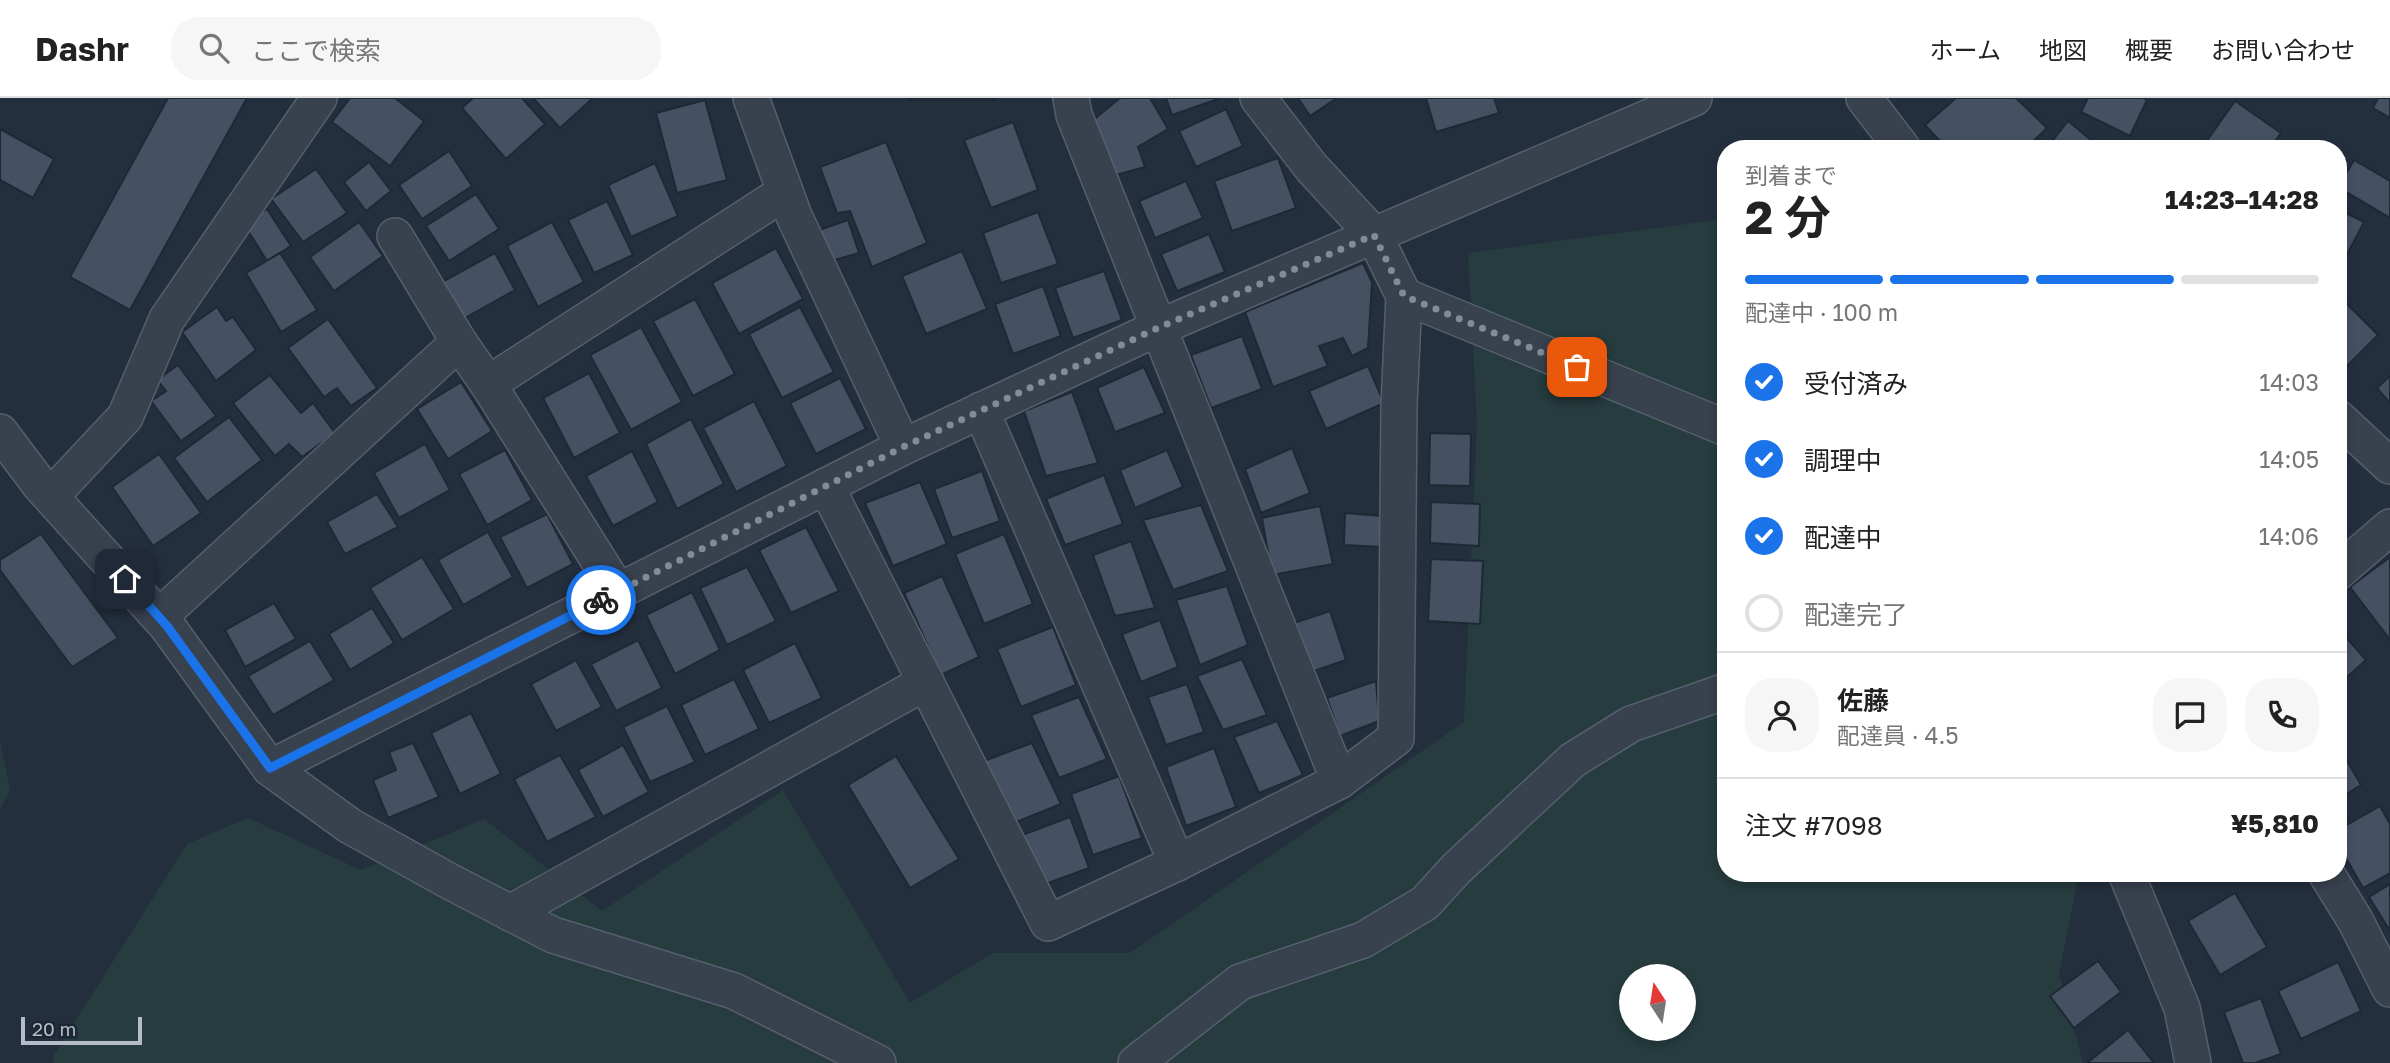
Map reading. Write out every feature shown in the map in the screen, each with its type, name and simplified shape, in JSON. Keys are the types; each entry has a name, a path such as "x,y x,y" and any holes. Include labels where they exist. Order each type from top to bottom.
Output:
{"street":[{"path":"51,496 125,417 167,318 319,98"},
{"path":"751,98 794,216 903,447"},
{"path":"1072,98 1074,115 1339,781"},
{"path":"827,486 1048,923 1177,863 1339,781 1396,738 1399,405 1404,296 1374,235 1312,168 1258,98"},
{"path":"270,768 981,410 1160,327 1694,98"},
{"path":"1864,98 1896,140"},
{"path":"488,384 785,192"},
{"path":"395,236 618,592"},
{"path":"1404,296 1717,424"},
{"path":"159,617 459,342"},
{"path":"981,410 1177,863"},
{"path":"2347,426 2390,466"},
{"path":"0,432 51,496 159,617 270,768 350,825 553,935 734,991 878,1063"},
{"path":"2347,564 2390,527"},
{"path":"510,913 926,682"},
{"path":"1136,1063 1240,982 1363,940 1425,903 1456,869 1573,760 1631,724 1717,694"},
{"path":"2130,882 2182,1008 2193,1063"},
{"path":"2332,882 2388,978"}],"green space":[{"path":"1717,220 1717,882 2077,882 2059,974 2083,1063 53,1063 54,1055 187,844 248,818 361,870 484,819 602,911 783,790 910,1003 993,953 1130,953 1464,722 1477,424 1468,253"},
{"path":"0,741 10,790 0,810"}],"building":[{"path":"168,98 247,98 130,310 70,277"},
{"path":"350,98 395,98 424,121 390,166 332,122"},
{"path":"473,98 522,98 545,124 506,159 462,108"},
{"path":"533,98 593,98 560,128"},
{"path":"996,98 996,100 908,100"},
{"path":"1120,98 1150,98 1168,129 1138,147 1145,167 1116,175 1092,121"},
{"path":"1166,98 1221,98 1172,115"},
{"path":"1298,98 1337,98 1310,116"},
{"path":"1426,98 1494,98 1499,113 1436,132"},
{"path":"1956,98 2016,98 2047,128 2034,140 1939,140 1925,125"},
{"path":"2088,98 2147,100 2130,136 2081,112"},
{"path":"2378,98 2390,98 2390,118 2373,108"},
{"path":"705,100 727,180 677,193 656,113"},
{"path":"2235,101 2281,133 2276,140 2207,140"},
{"path":"1226,109 1243,146 1196,167 1179,131"},
{"path":"2068,121 2091,140 2053,140"},
{"path":"1013,122 1038,190 991,208 964,140"},
{"path":"0,129 54,159 33,198 0,180"},
{"path":"886,142 927,243 872,267 850,211 837,213 820,167"},
{"path":"449,151 472,186 422,219 399,185"},
{"path":"1278,158 1296,208 1232,231 1214,181"},
{"path":"2354,160 2390,181 2390,218 2347,192 2347,172"},
{"path":"369,162 391,191 366,211 344,182"},
{"path":"655,163 678,216 631,237 608,185"},
{"path":"316,169 347,213 303,242 271,199"},
{"path":"1186,181 1203,218 1155,238 1139,201"},
{"path":"476,194 499,229 449,261 426,226"},
{"path":"607,201 633,255 594,273 568,220"},
{"path":"267,209 291,246 267,261 243,223"},
{"path":"1038,212 1058,264 1001,283 983,233"},
{"path":"2347,214 2364,222 2347,254"},
{"path":"848,220 859,253 831,261 819,230"},
{"path":"359,222 383,256 334,291 310,257"},
{"path":"552,222 584,282 538,307 507,246"},
{"path":"1209,234 1225,272 1177,291 1161,254"},
{"path":"776,248 803,299 739,334 712,283"},
{"path":"962,251 987,309 926,334 902,276"},
{"path":"280,253 317,310 281,332 246,273"},
{"path":"495,253 515,290 463,319 442,282"},
{"path":"1363,263 1372,282 1368,348 1352,356 1343,338 1319,346 1328,366 1273,387 1245,312"},
{"path":"1104,271 1122,320 1073,338 1055,288"},
{"path":"1043,286 1061,336 1013,354 995,304"},
{"path":"695,299 735,374 693,396 653,321"},
{"path":"2347,304 2378,335 2347,366"},
{"path":"217,307 226,321 233,317 256,350 216,381 182,332"},
{"path":"800,307 834,372 782,398 749,334"},
{"path":"328,319 377,388 351,406 337,388 324,397 288,348"},
{"path":"641,327 682,402 631,430 590,355"},
{"path":"1242,336 1262,389 1211,408 1191,355"},
{"path":"178,365 216,416 181,441 151,401 166,391 157,380"},
{"path":"1368,366 1384,403 1326,429 1309,391"},
{"path":"1144,367 1165,413 1115,432 1097,388"},
{"path":"589,373 620,433 574,458 543,398"},
{"path":"270,375 301,413 313,403 335,433 302,457 289,444 275,456 233,403"},
{"path":"2390,376 2390,403 2377,388"},
{"path":"840,378 866,429 816,454 790,403"},
{"path":"461,382 492,431 448,459 417,409"},
{"path":"1072,392 1098,463 1046,476 1024,411"},
{"path":"754,401 787,466 736,492 703,428"},
{"path":"229,417 262,460 207,502 174,458"},
{"path":"691,419 724,484 677,509 646,444"},
{"path":"1430,433 1471,434 1470,486 1429,485"},
{"path":"425,444 450,490 399,518 374,473"},
{"path":"1292,448 1310,493 1261,513 1245,469"},
{"path":"505,450 532,500 487,525 459,474"},
{"path":"1167,450 1183,487 1135,508 1120,470"},
{"path":"632,451 658,502 613,526 586,476"},
{"path":"159,454 201,513 153,546 112,487"},
{"path":"982,471 1000,521 952,538 934,489"},
{"path":"1104,475 1123,524 1065,545 1046,499"},
{"path":"920,482 947,544 893,566 865,503"},
{"path":"377,494 398,527 345,554 327,522"},
{"path":"1431,502 1480,504 1479,546 1430,543"},
{"path":"1201,505 1228,571 1173,590 1143,520"},
{"path":"1320,506 1333,564 1272,575 1262,518"},
{"path":"1345,513 1383,516 1383,547 1344,545"},
{"path":"547,514 573,564 527,588 500,537"},
{"path":"806,527 839,591 791,613 759,550"},
{"path":"488,532 513,577 463,605 438,560"},
{"path":"41,534 118,638 72,667 0,570 0,560"},
{"path":"1004,534 1033,604 984,624 955,554"},
{"path":"1131,541 1155,608 1115,616 1093,555"},
{"path":"422,557 454,609 402,640 370,588"},
{"path":"2390,558 2390,640 2350,587"},
{"path":"1431,559 1483,561 1480,624 1428,621"},
{"path":"747,567 776,621 727,645 700,588"},
{"path":"942,576 979,657 941,675 904,593"},
{"path":"1227,586 1248,645 1200,665 1176,600"},
{"path":"692,592 720,650 675,674 646,615"},
{"path":"274,603 296,639 245,667 225,630"},
{"path":"372,608 394,643 350,670 329,634"},
{"path":"1330,611 1346,660 1308,673 1291,624"},
{"path":"1160,620 1178,667 1141,682 1122,634"},
{"path":"1053,627 1076,685 1021,707 997,649"},
{"path":"2347,638 2366,660 2347,677"},
{"path":"638,640 662,688 616,711 591,664"},
{"path":"310,641 334,680 273,715 248,676"},
{"path":"795,643 822,698 769,723 743,670"},
{"path":"1242,659 1267,715 1223,730 1197,676"},
{"path":"576,660 602,707 556,731 531,684"},
{"path":"734,679 759,729 705,755 681,705"},
{"path":"1376,681 1379,721 1340,736 1327,698"},
{"path":"1187,684 1204,732 1166,745 1148,697"},
{"path":"1079,697 1107,759 1059,778 1031,715"},
{"path":"667,706 695,762 650,782 623,727"},
{"path":"471,713 501,774 460,794 431,733"},
{"path":"1277,721 1303,775 1259,793 1234,737"},
{"path":"413,743 439,797 388,818 373,780 396,770 389,752"},
{"path":"1032,743 1061,804 1014,823 984,761"},
{"path":"623,745 649,792 603,817 578,770"},
{"path":"1214,748 1236,807 1186,826 1166,767"},
{"path":"560,755 596,817 547,842 514,779"},
{"path":"896,756 959,859 910,888 848,785"},
{"path":"2347,761 2361,785 2347,794"},
{"path":"1119,776 1142,838 1093,855 1071,794"},
{"path":"2380,806 2390,824 2390,873 2363,888 2347,860 2347,825"},
{"path":"1070,817 1089,868 1040,886 1022,835"},
{"path":"2390,884 2390,931 2369,897"},
{"path":"2235,893 2267,947 2220,975 2188,921"},
{"path":"2098,961 2121,992 2074,1028 2050,996"},
{"path":"2338,962 2361,1011 2301,1039 2278,991"},
{"path":"2261,998 2281,1054 2255,1063 2243,1063 2224,1012"},
{"path":"2128,1030 2154,1063 2087,1063"}],"way so far":[{"path":"601,600 903,447 1160,327 1374,235 1404,296 1577,367"}],"route":[{"path":"125,579 167,626 270,768 601,600"}]}
